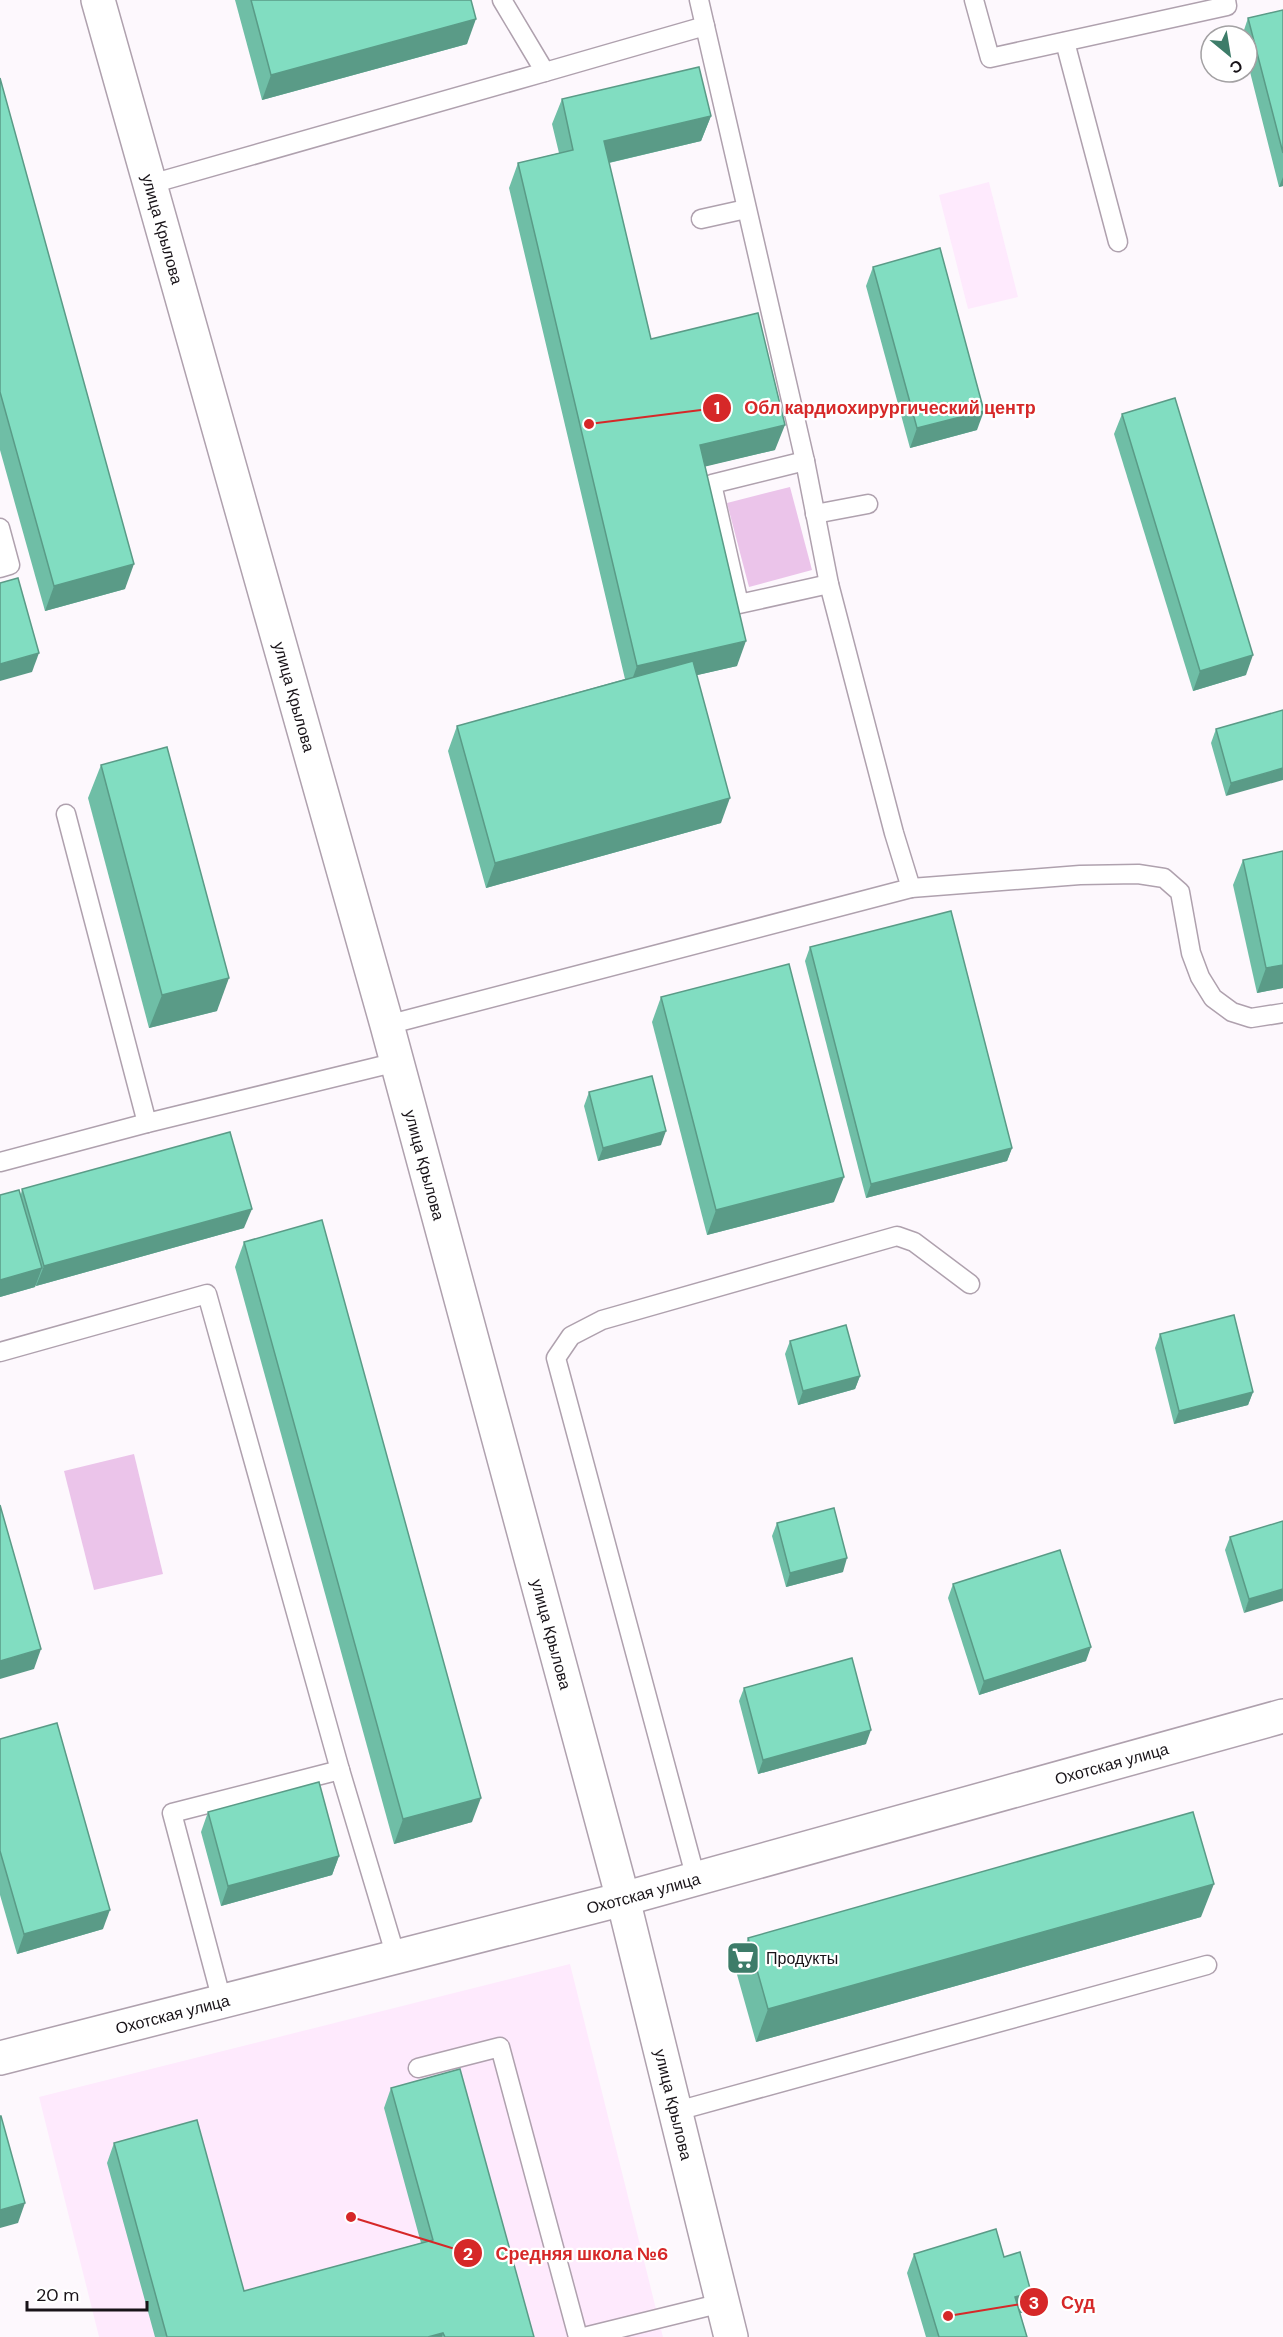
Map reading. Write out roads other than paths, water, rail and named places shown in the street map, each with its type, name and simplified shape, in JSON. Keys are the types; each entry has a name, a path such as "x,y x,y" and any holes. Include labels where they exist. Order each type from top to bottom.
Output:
{"street":[{"name":"улица Крылова","path":"98,0 387,1025 623,1899 731,2337"},
{"name":"Охотская улица","path":"0,2058 623,1899 1283,1716"}],"lane":[{"path":"502,0 545,72"},
{"path":"699,0 805,461 829,584 894,833 911,888"},
{"path":"974,0 990,58 1227,6 1226,0"},
{"path":"151,184 705,26"},
{"path":"1065,42 1118,242"},
{"path":"701,219 746,209"},
{"path":"805,461 712,484 739,604 829,584"},
{"path":"815,514 868,504"},
{"path":"0,528 10,565 0,568"},
{"path":"66,814 147,1123"},
{"path":"387,1025 911,888 1080,875 1138,874 1164,878 1180,892 1191,953 1200,977 1213,998 1232,1012 1251,1018 1283,1013"},
{"path":"0,1162 147,1123 397,1062"},
{"path":"696,1879 556,1358 571,1336 602,1320 897,1236 914,1242 970,1284"},
{"path":"0,1352 207,1294 340,1770 396,1957"},
{"path":"222,2001 172,1813 340,1770"},
{"path":"676,2110 1207,1965"},
{"path":"418,2068 500,2047 578,2337"},
{"path":"584,2337 722,2303"}],"place":[{"name":"Обл кардиохирургический центр","path":"589,424"},
{"name":"Продукты","path":"743,1958"},
{"name":"Средняя школа №6","path":"351,2217"},
{"name":"Суд","path":"948,2316"}]}
